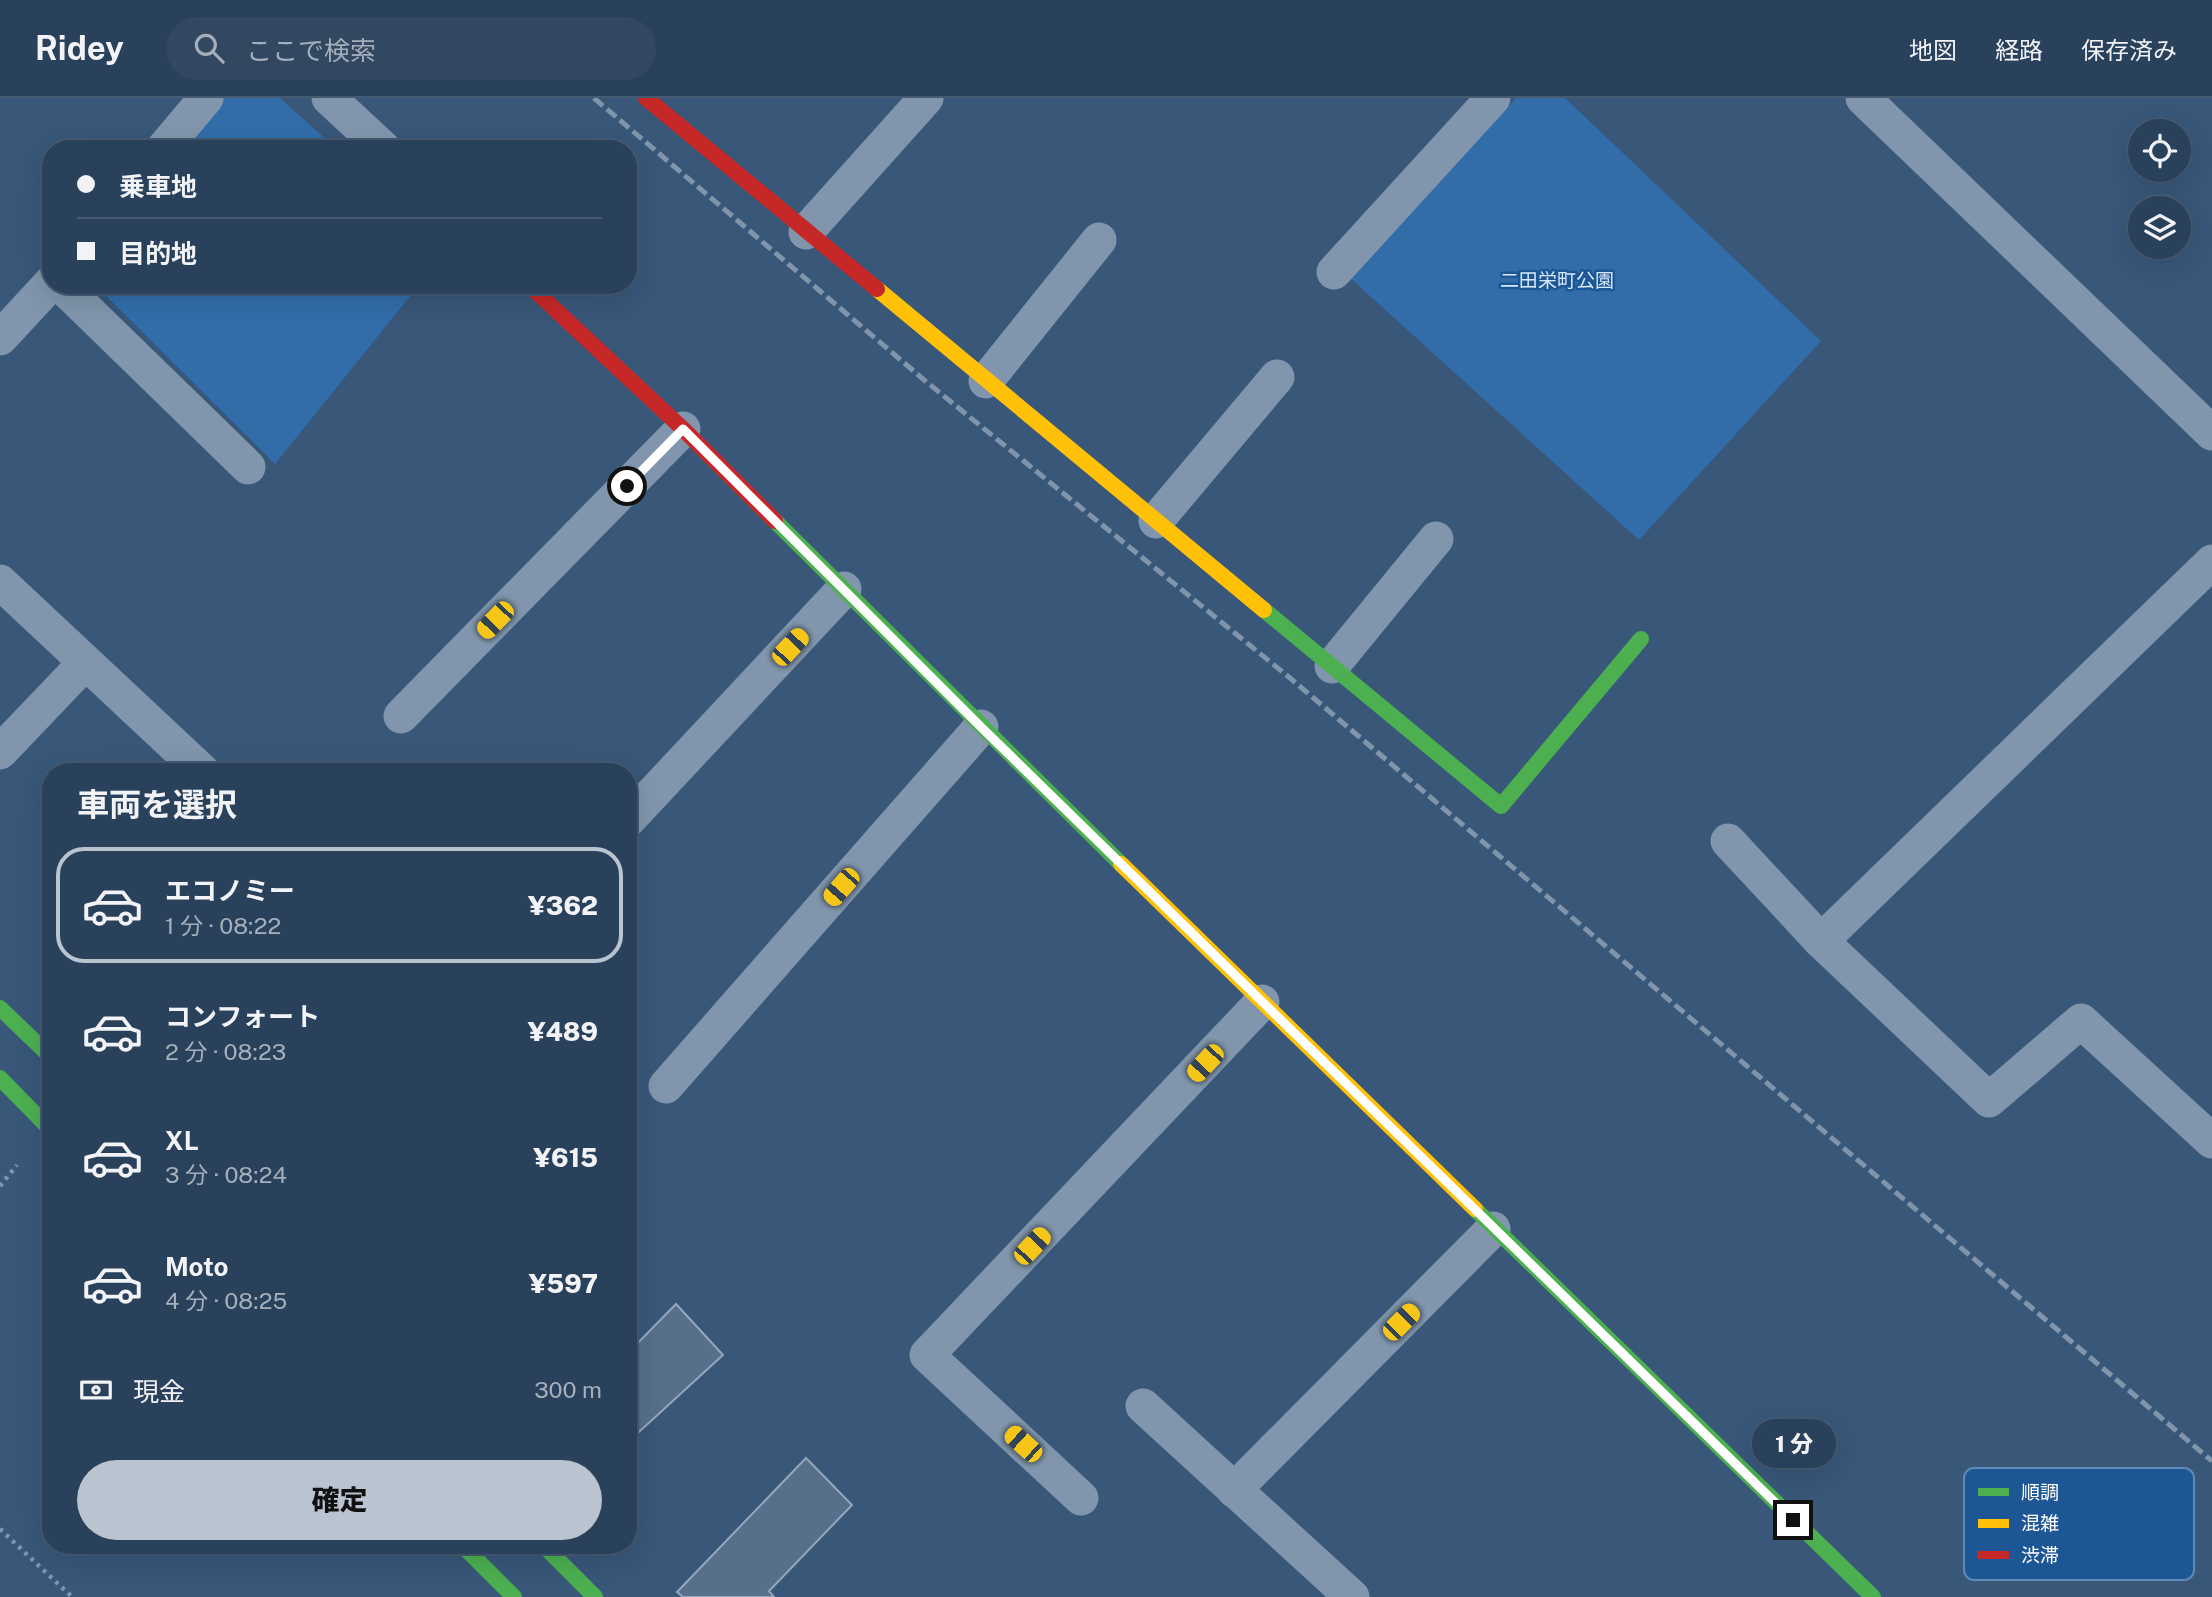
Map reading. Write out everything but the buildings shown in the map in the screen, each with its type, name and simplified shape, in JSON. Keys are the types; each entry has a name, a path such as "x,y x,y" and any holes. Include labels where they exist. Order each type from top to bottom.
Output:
{"main road":[{"path":"646,98 1501,806 1641,639"},
{"path":"540,294 683,429 981,727 1873,1597"},
{"path":"0,1008 42,1048"},
{"path":"0,1078 42,1121"},
{"path":"471,1554 514,1597"},
{"path":"552,1554 595,1597"}],"street":[{"path":"171,140 206,98"},
{"path":"329,98 374,140"},
{"path":"806,232 926,98"},
{"path":"1334,272 1493,98"},
{"path":"1863,98 2212,433"},
{"path":"986,381 1099,240"},
{"path":"0,338 42,293"},
{"path":"70,294 248,467"},
{"path":"1156,521 1277,377"},
{"path":"401,716 683,429"},
{"path":"1332,666 1436,539"},
{"path":"1821,941 2206,578"},
{"path":"0,582 84,664 193,763"},
{"path":"637,810 844,589"},
{"path":"0,752 84,664"},
{"path":"666,1086 981,727"},
{"path":"1728,841 1821,941 1989,1100 2081,1021 2212,1141"},
{"path":"1082,1498 927,1355 1262,1002"},
{"path":"1234,1490 1493,1229"},
{"path":"1143,1406 1352,1597"}],"path":[{"path":"0,1186 17,1165"},
{"path":"0,1529 72,1597"}],"green space":[{"path":"206,98 280,98 327,140 171,140"},
{"name":"二田栄町公園","path":"1516,98 1565,98 1821,341 1639,540 1349,277"},
{"path":"104,294 412,294 275,464"}],"railway":[{"path":"594,98 923,379 1290,678 2212,1461"}],"traffic: fast":[{"path":"775,521 1121,864"},
{"path":"1264,610 1501,806 1641,639"},
{"path":"0,1008 42,1048"},
{"path":"0,1078 42,1121"},
{"path":"1475,1209 1873,1597"},
{"path":"471,1554 514,1597"},
{"path":"552,1554 595,1597"}],"traffic: slow":[{"path":"877,289 1264,610"},
{"path":"1121,864 1475,1209"}],"traffic: jam":[{"path":"646,98 877,289"},
{"path":"539,294 683,429 775,521"}],"route":[{"path":"627,486 683,429 981,727 1793,1520"}]}
